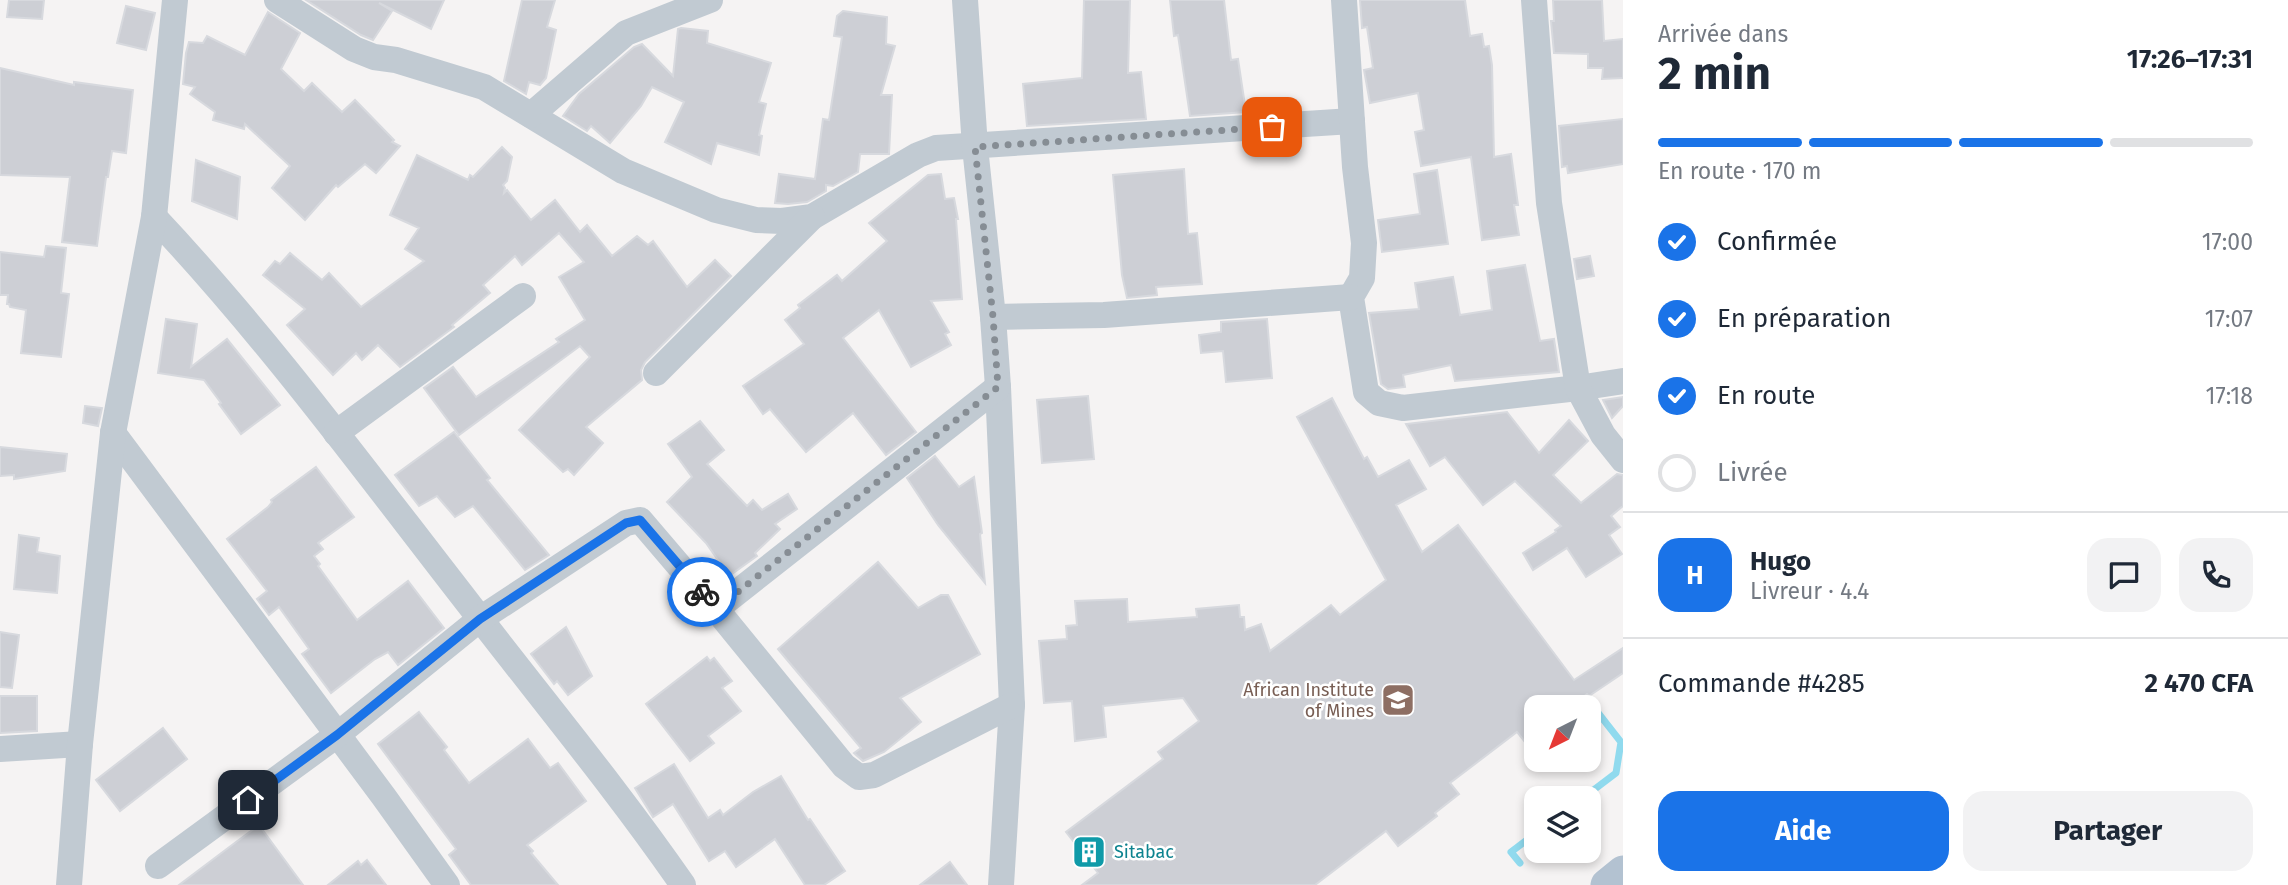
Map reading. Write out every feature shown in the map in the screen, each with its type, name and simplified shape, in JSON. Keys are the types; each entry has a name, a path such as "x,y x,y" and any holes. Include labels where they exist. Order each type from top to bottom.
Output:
{"main road":[{"path":"1607,885 1623,872"}],"street":[{"path":"73,882 80,744 113,433 154,217 175,0"},
{"path":"277,0 355,49 374,57 396,60 484,87 623,171 716,209 756,220 782,221 812,217"},
{"path":"531,115 626,33 710,0"},
{"path":"965,0 975,147 998,387 1012,705 1001,885"},
{"path":"1344,0 1364,243 1362,278 1351,297 1366,392 1379,403 1403,408 1623,381"},
{"path":"1534,0 1549,203 1578,388 1603,435 1623,460"},
{"path":"656,373 812,217 918,155 936,148 1352,121"},
{"path":"154,217 286,368 637,818 683,885"},
{"path":"336,433 523,296"},
{"path":"993,317 1104,315 1351,297"},
{"path":"716,609 998,387"},
{"path":"113,433 384,796 447,885"},
{"path":"158,866 337,735 480,619 626,523 640,520 844,766 859,777 874,775 1012,705"},
{"path":"0,749 80,744"}],"building":[{"path":"9,0 44,0 42,19 7,17"},
{"path":"306,0 444,0 431,29 379,3 392,11 373,40"},
{"path":"522,0 555,0 547,27 556,30 546,78 540,85 529,82 526,94 504,81"},
{"path":"1084,0 1130,0 1128,73 1141,72 1146,119 1027,126 1023,84 1082,78"},
{"path":"1170,0 1224,0 1231,60 1238,59 1246,112 1190,116 1178,35 1174,36"},
{"path":"1360,0 1465,0 1470,36 1482,34 1484,47 1489,46 1492,65 1494,157 1511,154 1519,235 1482,240 1471,157 1421,166 1415,132 1424,130 1418,93 1370,103 1364,70 1373,68 1367,27 1362,28"},
{"path":"1553,0 1602,0 1604,41 1623,39 1623,78 1602,79 1603,68 1588,68 1588,54 1554,53 1551,21 1554,21"},
{"path":"126,6 155,13 146,50 117,43"},
{"path":"843,11 887,17 886,44 895,46 881,95 892,95 889,154 860,154 858,172 833,186 826,185 826,191 807,202 775,203 779,174 815,179 823,119 829,120 842,37 834,36 837,16"},
{"path":"268,12 300,33 281,69 304,91 312,83 342,112 355,100 394,140 392,142 400,146 376,173 365,164 338,187 336,185 305,220 272,188 290,166 245,124 244,129 213,120 215,112 190,94 195,87 183,84 189,42 203,43 207,36 245,55"},
{"path":"678,29 708,31 707,43 771,63 759,102 766,104 759,135 762,136 759,155 717,143 711,164 665,142 684,102 652,87 641,106 610,143 591,126 587,131 563,116 579,94 634,47 642,44 673,76"},
{"path":"0,68 74,85 74,82 133,90 126,153 112,151 97,246 62,242 70,177 0,175"},
{"path":"1623,119 1623,164 1568,173 1567,166 1562,167 1559,126"},
{"path":"502,147 512,157 507,181 503,185 504,193 507,190 531,220 555,200 580,232 587,225 612,256 637,236 648,245 653,241 687,287 715,260 731,276 645,362 641,370 642,380 586,427 603,443 574,475 568,469 563,472 519,430 590,357 580,346 459,435 424,388 453,367 476,397 559,342 556,339 585,320 559,277 584,262 559,233 522,265 515,256 483,285 490,293 452,325 454,327 400,367 378,345 362,360 356,353 333,375 287,325 305,309 263,275 275,261 280,264 290,253 322,280 329,273 361,307 424,261 405,249 419,228 390,215 417,155 468,180 470,175 473,177"},
{"path":"196,160 240,177 237,219 192,201"},
{"path":"1184,169 1188,234 1197,233 1202,284 1156,287 1157,295 1127,298 1122,275 1113,175"},
{"path":"1437,170 1448,244 1382,252 1378,220 1420,214 1414,174"},
{"path":"941,174 945,199 954,198 958,219 962,299 931,301 949,332 945,334 951,345 911,367 879,310 843,338 916,432 886,455 853,413 806,452 770,409 763,414 743,386 804,344 785,320 800,308 798,305 837,275 842,281 887,241 869,223 928,175"},
{"path":"46,246 66,248 61,293 69,294 61,357 21,353 26,310 10,307 7,304 8,295 0,295 0,252 44,257"},
{"path":"1590,256 1594,276 1577,279 1574,259"},
{"path":"1525,265 1540,341 1554,339 1559,372 1455,381 1451,365 1403,375 1405,387 1388,389 1381,384 1369,313 1419,309 1415,283 1453,277 1460,315 1492,310 1487,271"},
{"path":"166,319 197,324 191,367 227,339 280,405 241,434 204,380 158,373"},
{"path":"1267,319 1272,378 1226,382 1223,351 1201,353 1199,335 1221,332 1221,322"},
{"path":"1088,396 1094,459 1042,463 1037,400"},
{"path":"1623,397 1623,406 1612,418 1603,400"},
{"name":"African Institute of Mines","path":"1332,398 1364,459 1367,457 1378,477 1409,460 1426,489 1396,505 1422,552 1458,525 1574,680 1623,648 1623,673 1590,695 1524,695 1524,741 1517,732 1450,783 1459,794 1435,813 1437,816 1398,846 1386,831 1315,885 1082,885 1098,873 1066,832 1163,759 1158,752 1199,721 1183,698 1103,706 1106,737 1075,741 1072,701 1044,703 1039,641 1067,639 1066,626 1077,625 1075,601 1127,599 1128,622 1197,617 1196,609 1239,605 1245,630 1261,624 1270,651 1331,605 1340,615 1386,580 1297,417"},
{"path":"85,406 102,408 98,426 83,423"},
{"path":"1507,412 1539,453 1569,420 1588,441 1553,475 1581,503 1617,474 1623,475 1623,506 1611,516 1620,527 1609,535 1622,554 1586,577 1567,548 1533,570 1523,553 1561,526 1515,481 1483,505 1445,457 1430,466 1406,424"},
{"path":"700,421 724,450 707,464 747,506 753,500 762,510 788,494 797,509 775,524 780,529 755,553 757,556 729,576 706,543 667,502 692,477 668,444"},
{"path":"454,432 490,478 487,480 549,555 525,570 473,506 455,517 437,496 419,506 395,475"},
{"path":"0,447 67,454 65,471 14,479 14,475 0,476"},
{"path":"935,456 959,487 974,477 982,533 985,583 938,525 907,478"},
{"path":"316,467 354,517 318,543 323,549 314,556 320,564 318,566 357,620 408,581 444,628 398,665 388,652 331,693 302,654 309,649 279,607 269,615 257,599 267,591 227,539 268,507 271,500"},
{"path":"19,535 39,538 37,552 60,556 57,593 14,589"},
{"path":"878,562 918,608 941,595 948,595 980,654 900,698 921,722 884,752 863,761 854,753 861,748 778,649"},
{"path":"566,627 592,676 568,695 557,681 554,684 531,654"},
{"path":"0,632 19,635 12,688 0,687"},
{"path":"707,657 710,661 714,658 732,681 722,688 741,711 708,736 714,743 690,761 646,704"},
{"path":"0,696 37,696 37,731 0,733"},
{"path":"419,712 447,747 444,750 469,783 528,739 550,768 558,763 586,801 527,845 558,885 471,885 449,855 456,849 378,744"},
{"path":"163,728 187,759 120,811 96,780"},
{"path":"674,764 708,818 720,810 723,815 753,792 781,776 808,820 810,819 845,871 824,885 805,885 775,839 736,867 725,851 709,861 673,804 653,817 635,788"},
{"path":"259,825 303,885 179,885 232,845"},
{"path":"367,860 386,885 328,885 358,861 361,865"},
{"path":"950,862 967,885 920,885"}],"waterway":[{"path":"1581,691 1621,742 1616,773 1599,786"},
{"path":"1520,863 1511,852 1524,842"}],"way so far":[{"path":"702,592 716,609 998,387 975,147 1272,127"}],"place":[{"name":"African Institute of Mines","path":"1398,700"},
{"name":"Sitabac","path":"1089,852"}],"route":[{"path":"248,800 337,735 480,619 626,523 640,520 702,592"}]}
